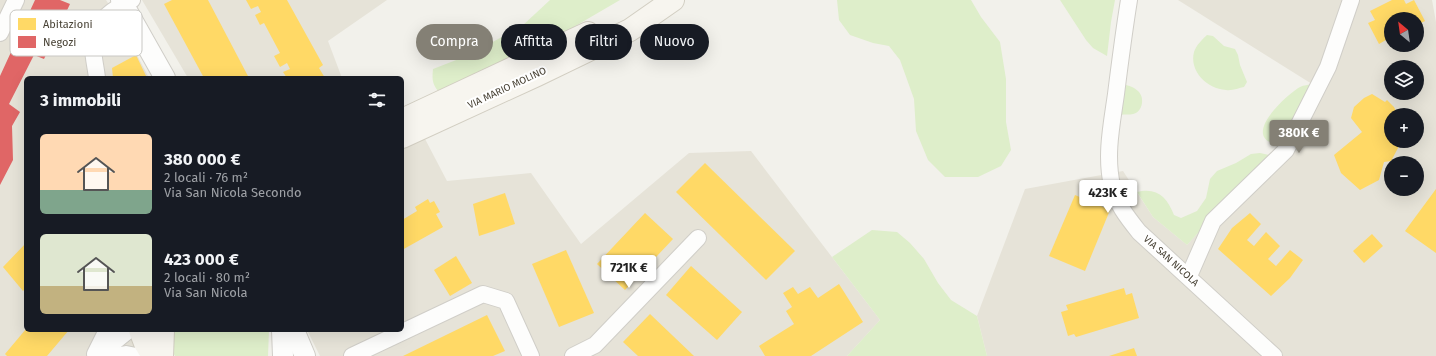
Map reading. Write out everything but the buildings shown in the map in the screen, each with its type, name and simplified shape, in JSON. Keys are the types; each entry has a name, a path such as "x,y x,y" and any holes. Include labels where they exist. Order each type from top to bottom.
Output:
{"main road":[{"name":"VIA MARIO MOLINO","path":"404,119 622,18 646,0"},
{"name":"VIA MARIO MOLINO","path":"404,136 537,75 630,30 673,0"},
{"path":"141,332 145,343 153,356"},
{"path":"162,356 163,332"}],"street":[{"path":"11,10 16,0"},
{"name":"VIA SAN NICOLA","path":"1129,0 1110,136 1110,170 1112,184 1117,200 1124,215 1134,226 1274,356"},
{"path":"1188,276 1213,221 1286,150 1328,67 1351,0"},
{"path":"114,10 126,1 131,10"},
{"path":"0,33 10,12"},
{"path":"142,33 164,76"},
{"path":"94,56 97,76"},
{"path":"404,110 423,110"},
{"path":"573,356 595,345 698,238"},
{"path":"404,331 483,294 506,301 531,356"},
{"path":"94,356 106,332"},
{"path":"97,356 126,332"},
{"path":"282,332 283,356"},
{"path":"295,332 305,356"},
{"path":"352,356 403,332"},
{"path":"115,356 126,354 136,356"}],"shaded area":[{"path":"0,0 106,0 112,10 10,10 10,56 137,56 148,76 24,76 24,332 128,332 141,356 0,356"},
{"path":"142,0 387,0 328,41 341,76 187,76"},
{"path":"1178,0 1432,0 1436,22 1436,356 987,356 977,316 1025,189 1123,171 1153,217 1187,245 1279,144 1312,84"},
{"path":"424,137 447,181 531,173 581,244 689,153 751,151 880,320 847,356 320,356 308,332 404,332 404,146"}],"green space":[{"path":"550,0 620,0 579,24 575,24 575,26 567,31 567,24 524,24"},
{"path":"837,0 971,0 981,17 1000,42 1006,79 1006,122 1011,150 1001,166 978,177 945,177 928,160 916,131 914,99 900,60 889,46 873,43 850,35 839,20"},
{"path":"1060,0 1115,0 1107,56 1093,48 1086,40"},
{"path":"1207,35 1213,36 1224,46 1235,49 1247,82 1244,87 1231,90 1219,89 1206,83 1201,78 1194,66 1193,59 1195,49"},
{"path":"501,37 501,60 507,60 439,92 433,81 433,69 456,60 493,60 493,42"},
{"path":"1124,84 1136,90 1142,97 1141,107 1136,113 1120,115"},
{"path":"1313,84 1279,144 1271,143 1264,137 1263,130 1266,121 1279,104 1287,97 1302,86"},
{"path":"1260,153 1269,155 1187,245 1153,217 1137,192 1156,192 1168,203 1174,215 1181,218 1197,211 1206,198 1210,179 1217,171 1236,163 1251,154"},
{"path":"872,230 897,232 910,243 924,259 938,283 951,300 977,316 987,356 847,356 880,320 832,257"},
{"path":"174,332 269,332 268,356 175,356 170,347"}]}
